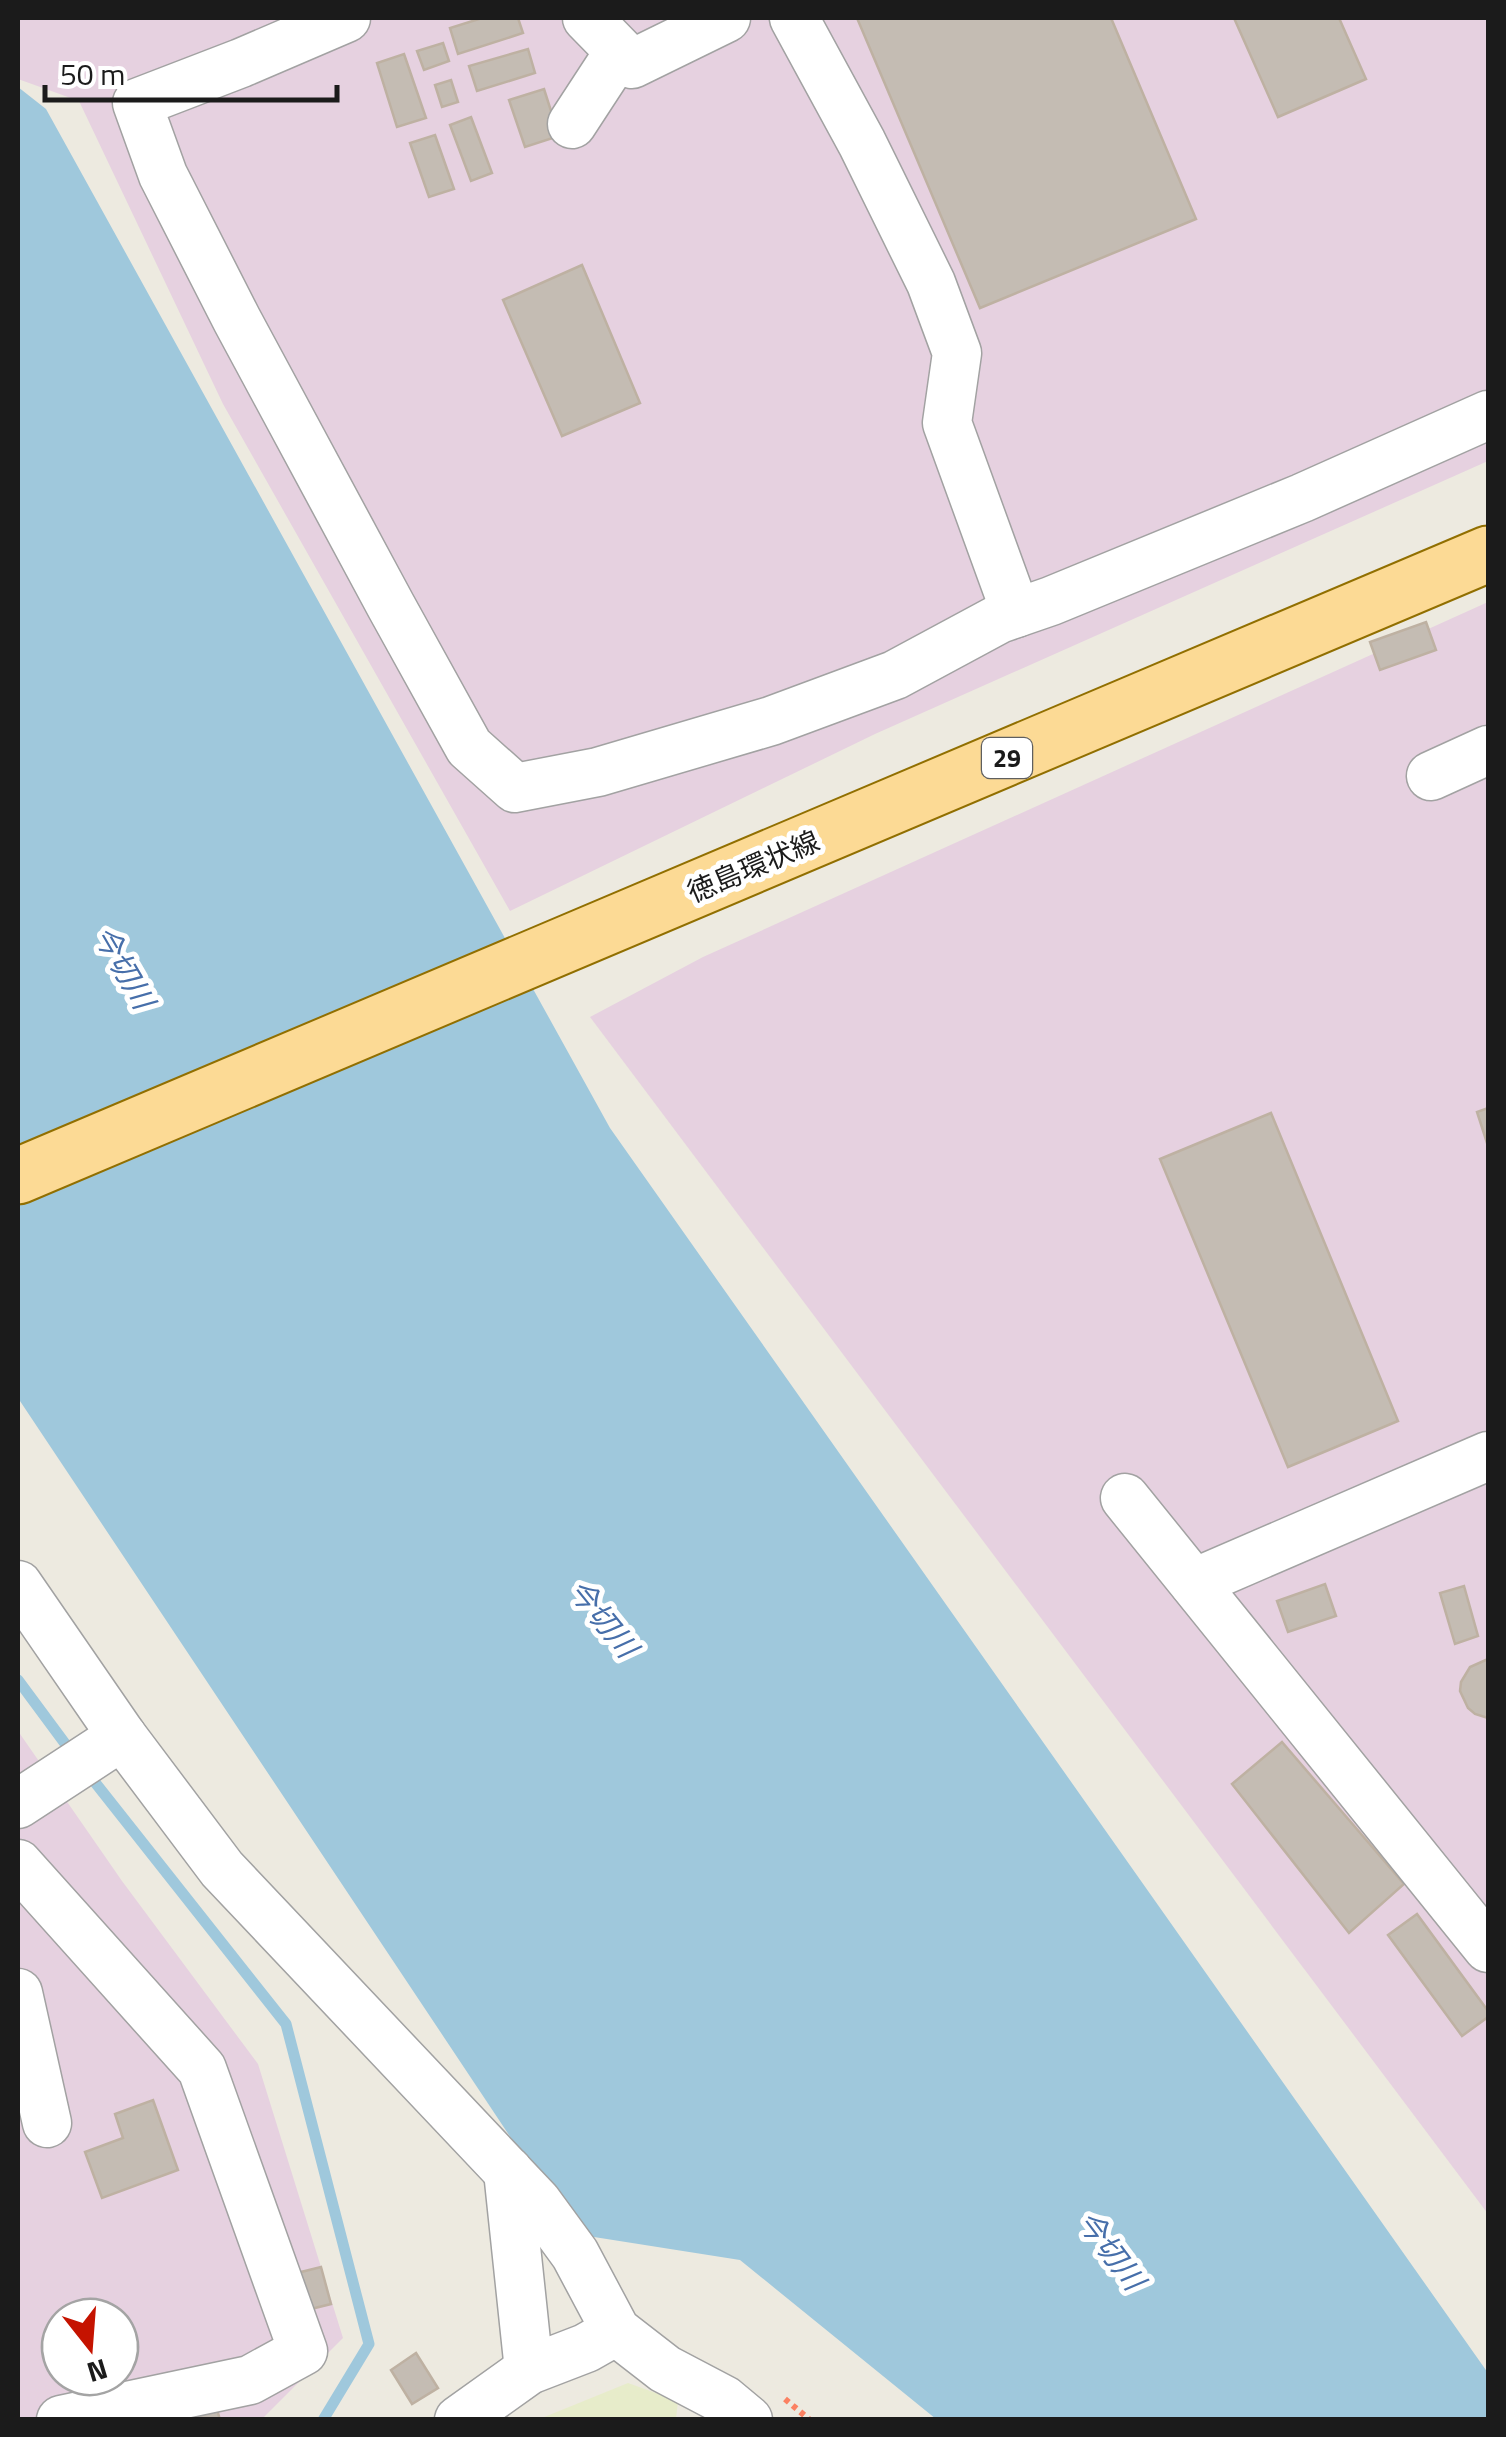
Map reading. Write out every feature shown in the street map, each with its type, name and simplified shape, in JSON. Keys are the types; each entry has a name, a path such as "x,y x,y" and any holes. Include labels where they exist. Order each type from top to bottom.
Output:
{"main road":[{"name":"徳島環状線","path":"18,1176 1488,554"}],"street":[{"path":"346,18 137,103 163,175 237,320 452,716 470,747 515,788 598,772 770,721 895,676 999,618 1051,601 1302,498 1488,416"},
{"path":"586,18 632,64 726,18"},
{"path":"794,18 932,282 957,353 948,424 1016,613"},
{"path":"572,124 620,52"},
{"path":"1431,776 1488,750"},
{"path":"1194,1583 1488,1456"},
{"path":"1125,1498 1488,1948"},
{"path":"18,1585 122,1736 222,1868 537,2202 575,2254 616,2331 665,2370 724,2400 748,2420"},
{"path":"18,1804 122,1736"},
{"path":"18,1864 202,2069 303,2351 250,2380 60,2420"},
{"path":"18,1993 34,2095"},
{"path":"508,2171 529,2370"},
{"path":"460,2420 529,2370 586,2348 616,2331"}],"shaded area":[{"path":"18,18 1488,18 1488,461 875,734 510,911 223,404 79,101 18,79"},
{"path":"1488,602 1488,2214 590,1017 703,957"},
{"path":"18,1731 122,1881 258,2064 343,2338 262,2419 18,2419"}],"green space":[{"path":"628,2383 678,2401 676,2419 537,2420"}],"water":[{"name":"今切川","path":"18,87 46,109 610,1128 1488,2373 1488,2419 936,2419 740,2260 575,2234 18,1398"}],"building":[{"path":"482,18 518,18 523,33 458,54 450,28"},
{"path":"857,18 1111,18 1196,219 980,308"},
{"path":"1234,18 1339,18 1366,79 1278,117"},
{"path":"443,43 449,61 424,70 417,51"},
{"path":"528,49 535,73 477,91 469,66"},
{"path":"404,54 426,118 397,127 377,63"},
{"path":"451,80 458,102 442,107 435,85"},
{"path":"544,89 559,136 525,147 509,100"},
{"path":"471,117 492,173 471,181 450,125"},
{"path":"435,135 454,189 429,197 410,143"},
{"path":"582,265 640,403 562,436 503,300"},
{"path":"1426,622 1436,650 1380,670 1370,642"},
{"path":"1488,1108 1488,1146 1477,1112"},
{"path":"1271,1113 1398,1421 1288,1467 1160,1159"},
{"path":"1325,1584 1336,1616 1288,1632 1277,1601"},
{"path":"1464,1586 1478,1636 1455,1644 1440,1593"},
{"path":"1488,1659 1488,1718 1468,1708 1460,1691 1470,1667"},
{"path":"1282,1742 1404,1884 1349,1933 1232,1784"},
{"path":"1417,1914 1488,2011 1488,2017 1462,2036 1388,1935"},
{"path":"153,2100 178,2170 102,2198 85,2152 123,2138 115,2114"},
{"path":"321,2267 331,2304 307,2310 297,2273"},
{"path":"416,2353 438,2388 412,2404 391,2370"},
{"path":"215,2402 220,2420 182,2420 180,2413"}],"waterway":[{"path":"18,1680 75,1757"},
{"path":"86,1771 286,2024 369,2344 323,2420"}]}
